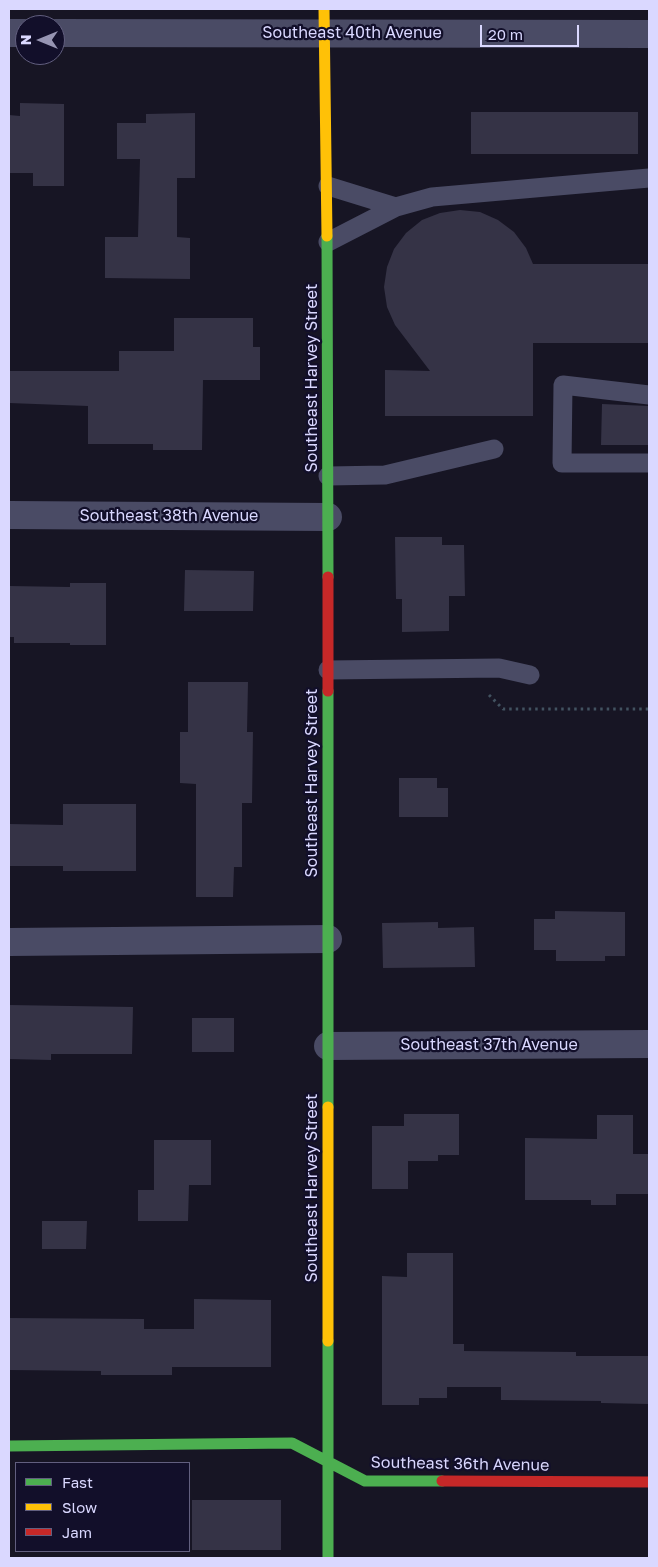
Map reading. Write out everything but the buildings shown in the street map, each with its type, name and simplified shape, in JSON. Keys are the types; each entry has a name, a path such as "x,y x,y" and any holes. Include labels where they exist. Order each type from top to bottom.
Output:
{"street":[{"name":"Southeast 40th Avenue","path":"65,33 325,21 649,34"},
{"name":"Southeast Harvey Street","path":"325,21 328,186 328,1558"},
{"name":"Southeast 38th Avenue","path":"9,515 328,517"},
{"path":"9,942 328,939"},
{"name":"Southeast 37th Avenue","path":"328,1046 649,1044"},
{"name":"Southeast 36th Avenue","path":"9,1446 292,1443 364,1481 649,1482"}],"lane":[{"path":"328,242 396,207 432,197 649,178"},
{"path":"328,186 396,207"},
{"path":"649,395 563,386 562,463 649,463"},
{"path":"328,476 385,475 494,449"},
{"path":"328,670 499,668 530,675"}],"path":[{"path":"488,695 503,709 649,709"}],"traffic: fast":[{"path":"327,236 328,577"},
{"path":"328,691 328,1107"},
{"path":"328,1341 328,1558"},
{"path":"9,1446 292,1443 365,1481 442,1481"}],"traffic: slow":[{"path":"324,9 327,236"},
{"path":"328,1107 328,1341"}],"traffic: jam":[{"path":"328,577 328,691"},
{"path":"442,1481 649,1482"}]}
